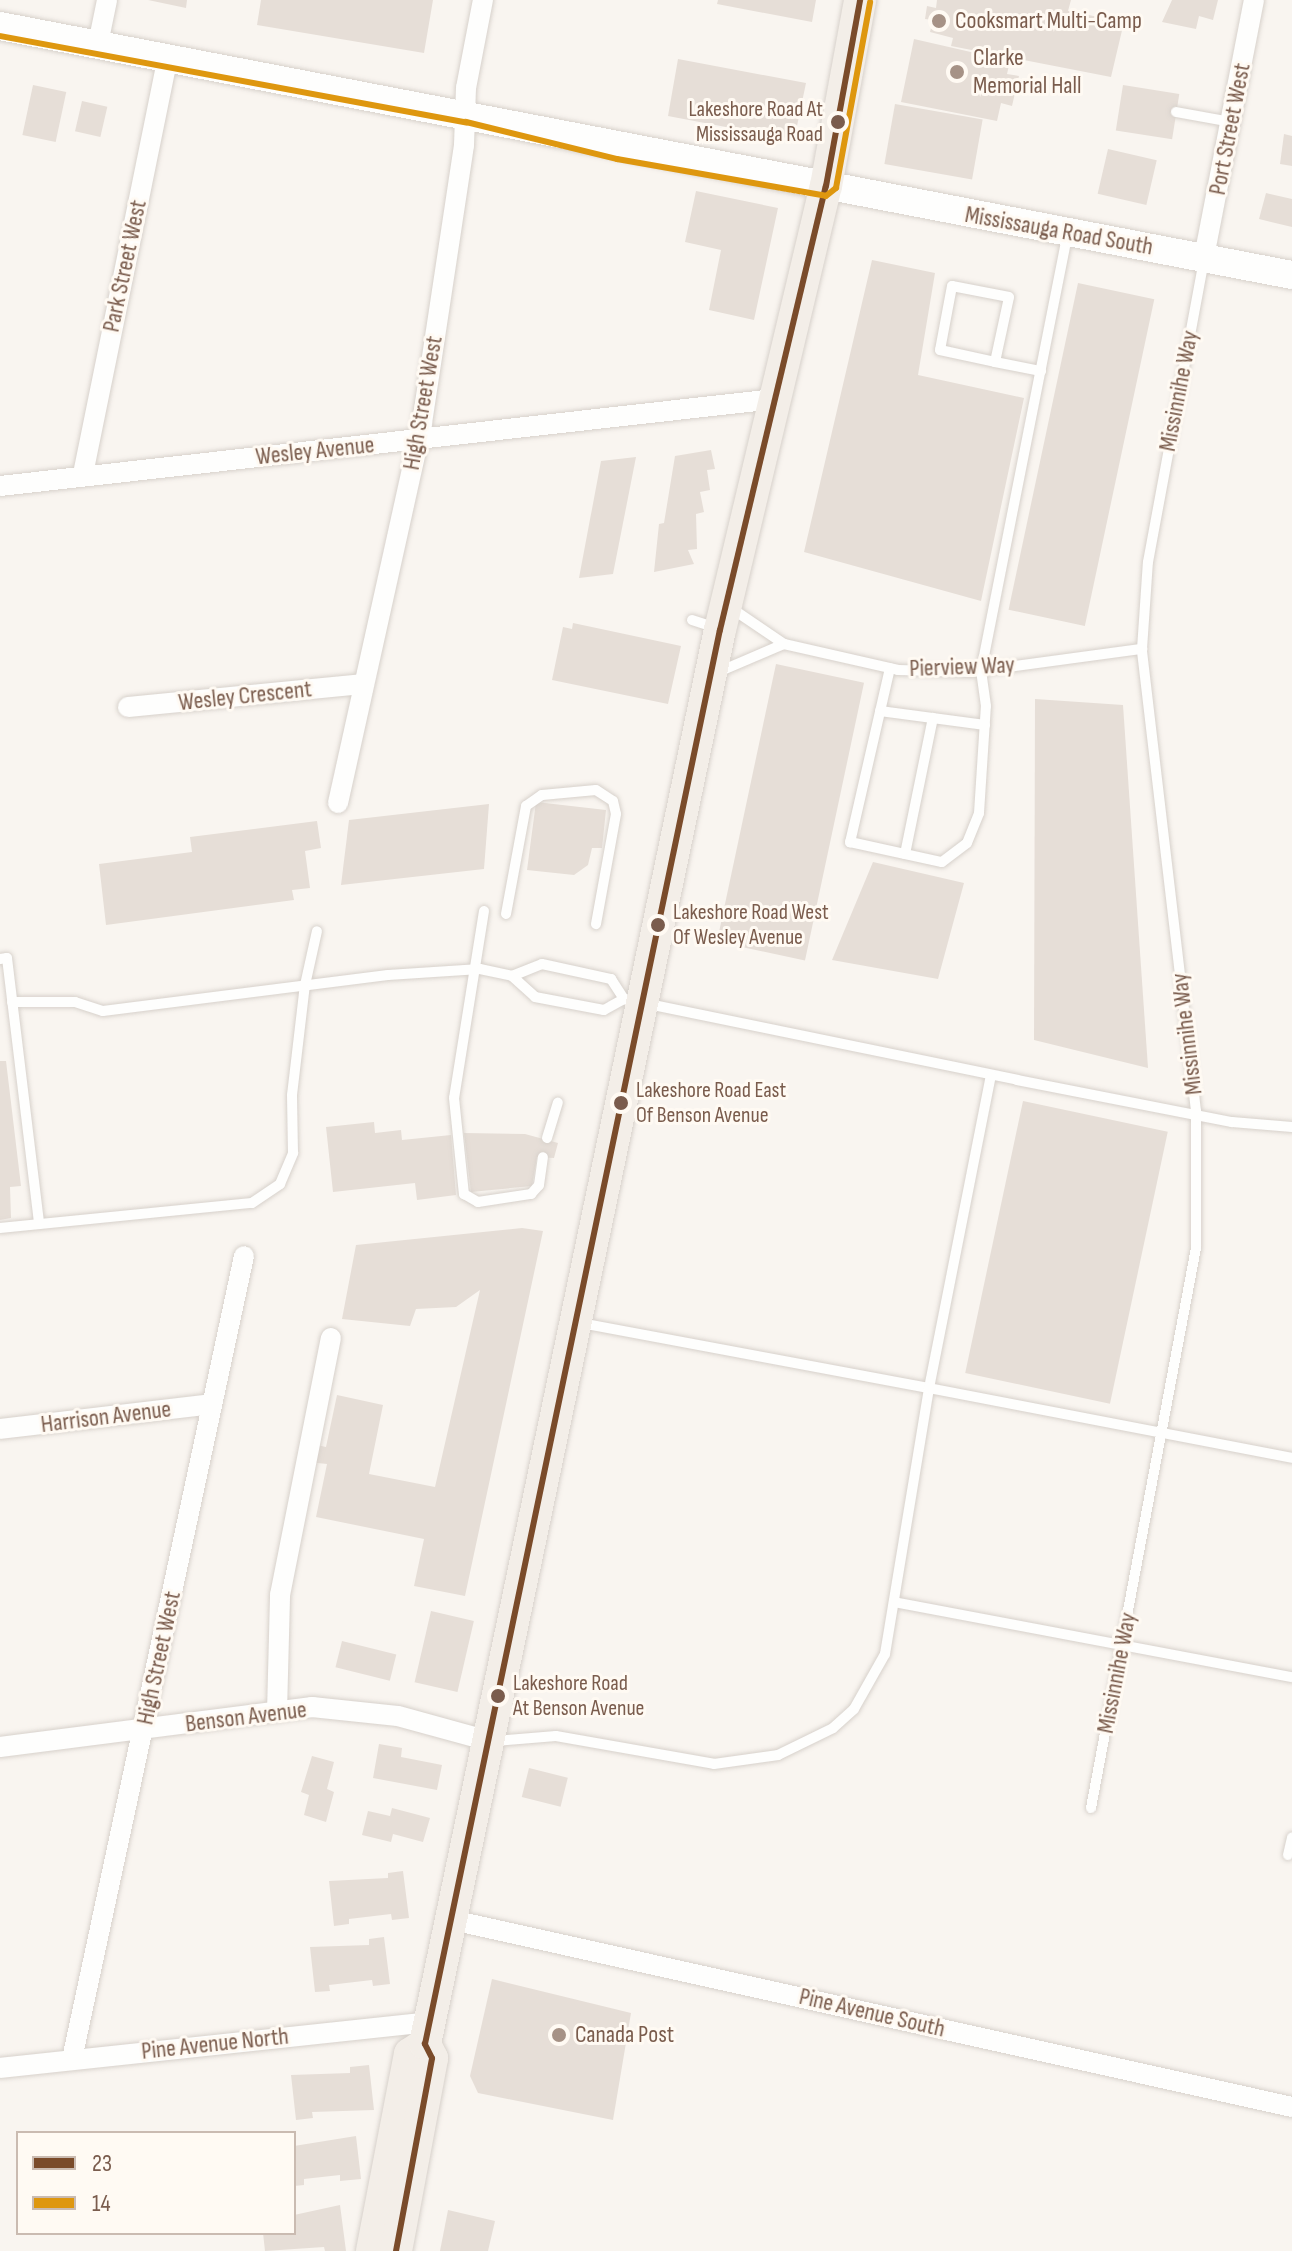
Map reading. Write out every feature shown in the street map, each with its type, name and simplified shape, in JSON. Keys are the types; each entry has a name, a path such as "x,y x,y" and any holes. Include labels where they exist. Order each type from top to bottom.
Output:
{"main road":[{"path":"396,2251 432,2058 428,2033 576,1322 634,1000 713,675 712,618 774,399 826,186 860,0"},
{"name":"Mississauga Road South","path":"0,26 468,112 619,149 1292,275"},
{"path":"372,2251 410,2054 428,2033"}],"street":[{"path":"98,44 107,0"},
{"name":"High Street West","path":"338,803 418,441 468,112 466,88 483,0"},
{"name":"Port Street West","path":"1204,257 1254,0"},
{"name":"Park Street West","path":"83,474 168,58"},
{"name":"Wesley Avenue","path":"0,486 83,474 418,441 774,399"},
{"name":"Wesley Crescent","path":"128,707 362,684"},
{"name":"High Street West","path":"72,2059 244,1256"},
{"path":"277,1712 279,1603 331,1338"},
{"name":"Harrison Avenue","path":"0,1429 212,1404"},
{"name":"Benson Avenue","path":"0,1747 312,1707 398,1716 489,1741"},
{"name":"Pine Avenue South","path":"452,1920 1292,2107"},
{"name":"Pine Avenue North","path":"0,2068 72,2059 428,2033"}],"lane":[{"path":"1176,112 1231,122"},
{"path":"890,668 850,842 942,862 967,843 979,813 985,725 981,671 1068,233"},
{"name":"Missinnihe Way","path":"1091,1808 1194,1269 1200,1158 1142,649 1151,548 1204,257"},
{"path":"995,362 1009,297 952,286 940,350 995,362 1041,371"},
{"name":"Pierview Way","path":"712,618 784,644 890,668 981,671 1142,649"},
{"path":"713,675 784,644"},
{"path":"880,711 985,725"},
{"path":"905,854 933,718"},
{"path":"506,914 526,806 542,795 596,790 609,795 616,814 596,924"},
{"path":"484,911 455,1081 453,1111 466,1199 531,1194 539,1185 543,1157"},
{"path":"0,1228 252,1203 274,1190 293,1153 292,1095 305,985 317,931"},
{"path":"0,959 7,958 39,1223"},
{"path":"12,1002 75,1002 103,1011 305,985 474,970 512,976 542,964 611,979 634,1000"},
{"path":"512,976 535,997 604,1010 634,1000 991,1075 1196,1111 1232,1122 1292,1127"},
{"path":"489,1741 556,1736 714,1764 778,1755 833,1728 854,1709 885,1654 929,1388 991,1075"},
{"path":"547,1138 558,1103"},
{"path":"576,1322 1292,1458"},
{"path":"894,1602 1292,1677"},
{"path":"1288,1855 1292,1837"}],"building":[{"path":"148,0 187,0 186,8"},
{"path":"261,0 433,0 424,53 257,25"},
{"path":"718,0 816,0 812,22 717,4"},
{"path":"937,0 1071,0 1068,11 1124,22 1111,77 951,46 953,38 930,32 933,20 925,19 927,6 936,8"},
{"path":"1172,0 1218,0 1213,20 1199,16 1196,29 1162,22"},
{"path":"914,39 1010,61 1007,74 1019,76 1012,106 1001,103 997,121 901,102"},
{"path":"678,59 806,83 797,126 784,138 668,116"},
{"path":"33,85 66,92 56,142 22,135"},
{"path":"1123,85 1179,94 1172,139 1116,130"},
{"path":"82,101 107,107 100,137 75,131"},
{"path":"895,104 983,119 972,180 884,164"},
{"path":"1284,134 1292,136 1292,166 1280,164"},
{"path":"1108,149 1157,160 1146,205 1098,194"},
{"path":"696,191 778,208 754,320 709,310 721,250 685,242"},
{"path":"1266,193 1292,199 1292,227 1259,219"},
{"path":"872,260 935,273 918,375 1024,398 981,601 804,552"},
{"path":"1078,283 1154,299 1085,626 1009,610"},
{"path":"711,450 715,469 707,470 710,490 700,492 704,512 696,514 697,549 688,550 694,564 654,572 659,524 664,523 675,456"},
{"path":"636,457 613,574 579,578 601,461"},
{"path":"573,623 681,646 668,704 552,680 563,627 572,629"},
{"path":"776,664 864,683 805,961 717,942"},
{"path":"1035,699 1123,705 1148,1068 1034,1040"},
{"path":"536,802 606,810 602,848 592,848 588,865 574,875 527,870"},
{"path":"489,804 484,869 341,885 349,820"},
{"path":"317,821 321,848 305,851 310,888 292,890 294,900 106,925 99,864 192,852 190,837"},
{"path":"873,862 964,883 938,979 832,960"},
{"path":"0,1061 6,1061 21,1186 10,1187 11,1218 0,1220"},
{"path":"1023,1101 1168,1132 1110,1404 965,1373"},
{"path":"374,1122 375,1133 401,1130 402,1140 451,1135 456,1195 417,1200 415,1183 333,1192 326,1127"},
{"path":"464,1133 525,1134 558,1143 554,1158 537,1157 532,1186 471,1192"},
{"path":"522,1228 543,1231 465,1596 414,1586 424,1539 316,1517 327,1464 308,1462 312,1444 326,1447 337,1395 383,1405 369,1474 435,1487 480,1290 456,1307 416,1309 410,1326 342,1319 356,1245"},
{"path":"431,1611 474,1621 457,1692 415,1682"},
{"path":"342,1641 396,1655 390,1681 335,1667"},
{"path":"379,1744 402,1748 401,1757 442,1765 437,1790 373,1778"},
{"path":"312,1756 334,1762 327,1789 334,1792 326,1822 304,1815 309,1795 301,1792"},
{"path":"529,1768 568,1778 561,1807 522,1797"},
{"path":"392,1808 430,1818 423,1842 393,1834 391,1842 362,1835 368,1811 390,1816"},
{"path":"403,1871 409,1918 392,1920 391,1914 349,1919 349,1924 334,1926 329,1881 388,1878 388,1873"},
{"path":"384,1937 390,1984 373,1986 372,1980 329,1985 330,1991 315,1992 310,1947 369,1945 369,1939"},
{"path":"492,1979 631,2013 613,2120 478,2093 470,2076"},
{"path":"369,2065 374,2110 312,2112 313,2118 296,2120 291,2075 350,2073 350,2067"},
{"path":"356,2136 361,2179 340,2181 340,2175 304,2179 304,2185 296,2186 296,2146"},
{"path":"340,2205 346,2251 325,2251 324,2247 265,2251 263,2235 296,2235 296,2215"},
{"path":"448,2210 495,2221 488,2251 440,2251"}],"transit line":[{"name":"23","path":"396,2251 432,2058 425,2044 720,630 826,186 860,0"},
{"name":"14","path":"0,36 466,122 617,159 826,196 836,188 870,2"}],"place":[{"name":"Cooksmart Multi-Camp","path":"939,21"},
{"name":"Clarke Memorial Hall","path":"957,72"},
{"name":"Lakeshore Road At Mississauga Road","path":"838,122"},
{"name":"Lakeshore Road West Of Wesley Avenue","path":"658,925"},
{"name":"Lakeshore Road East Of Benson Avenue","path":"621,1103"},
{"name":"Lakeshore Road At Benson Avenue","path":"498,1696"},
{"name":"Canada Post","path":"559,2035"}]}
